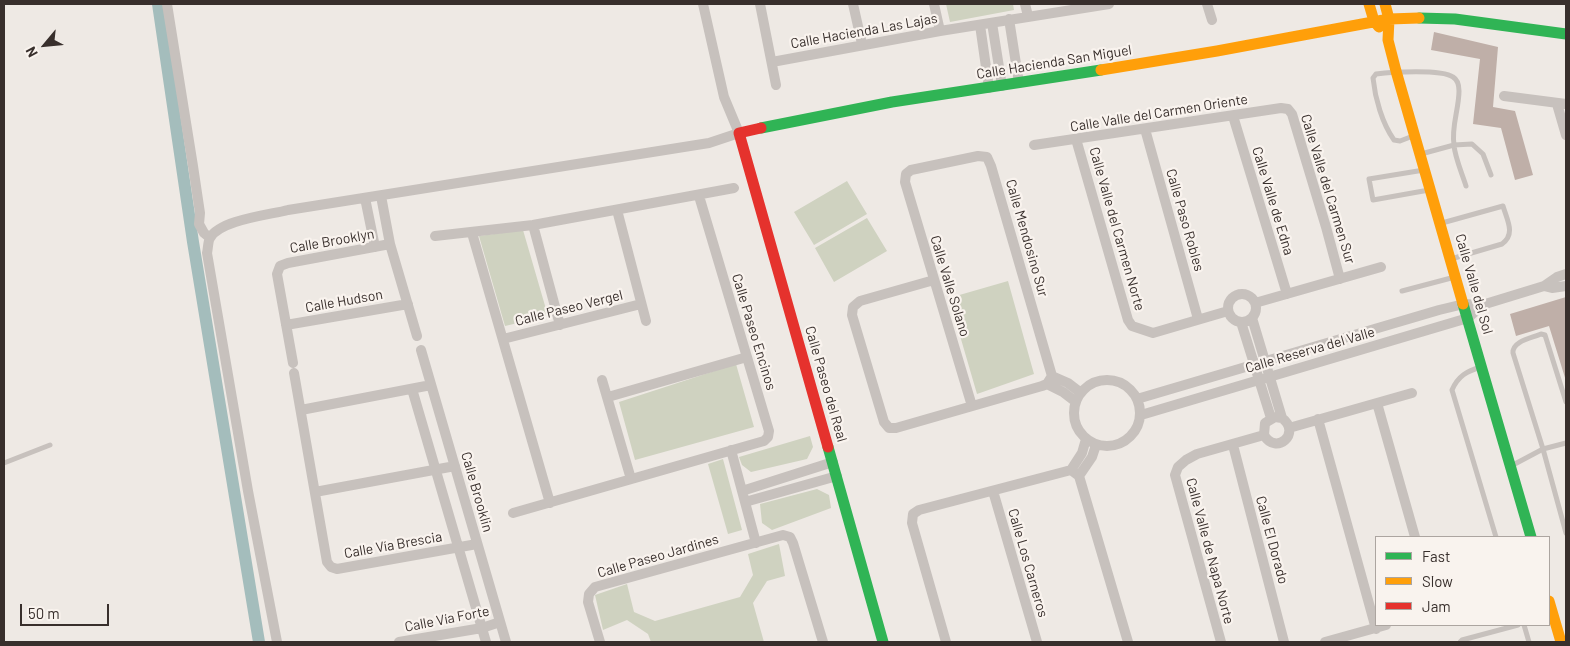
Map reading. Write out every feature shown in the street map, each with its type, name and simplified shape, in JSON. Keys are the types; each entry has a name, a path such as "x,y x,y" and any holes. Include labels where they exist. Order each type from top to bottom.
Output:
{"street":[{"path":"167,4 200,213 199,224 204,233 210,238"},
{"path":"277,642 248,491 207,253 210,238 224,226 233,222 288,210 709,143 739,133 724,97 703,4"},
{"path":"760,4 776,85"},
{"path":"853,4 862,44"},
{"path":"934,4 940,31"},
{"path":"1025,4 1028,16"},
{"name":"Calle Hacienda Las Lajas","path":"772,62 862,44 1109,4"},
{"path":"1207,4 1212,20"},
{"name":"Calle Valle del Sol","path":"1369,4 1374,21 1388,40"},
{"name":"Calle Valle del Sol","path":"1385,4 1389,19 1388,40 1396,72 1531,536"},
{"name":"Calle Hacienda San Miguel","path":"739,133 892,102 1217,51 1374,21 1413,16 1458,19 1566,34"},
{"path":"1009,19 1019,83"},
{"path":"992,23 1002,86"},
{"path":"980,25 989,88"},
{"path":"1504,96 1562,104 1566,135"},
{"name":"Calle Valle del Carmen Oriente","path":"1034,145 1281,108 1288,109"},
{"name":"Calle Valle del Carmen Sur","path":"1288,109 1292,114 1340,278"},
{"name":"Calle Valle de Edna","path":"1233,116 1286,294"},
{"name":"Calle Paso Robles","path":"1145,129 1198,319"},
{"name":"Calle Paseo del Real","path":"739,133 883,642"},
{"name":"Calle Valle del Carmen Norte","path":"1076,139 1126,312 1132,326 1153,333 1198,319"},
{"name":"Calle Mendosino Sur","path":"906,174 911,170 978,156 987,157 1050,380"},
{"name":"Calle Valle Solano","path":"906,174 905,182 972,406"},
{"path":"435,236 533,225 699,196 734,188"},
{"path":"381,196 390,244 417,336"},
{"name":"Calle Paseo Encinos","path":"513,512 764,441 768,437 769,431 699,196"},
{"path":"366,198 375,247"},
{"name":"Calle Paseo Vergel","path":"617,210 646,321"},
{"path":"533,225 560,325"},
{"path":"472,233 550,502"},
{"name":"Calle Brooklyn","path":"286,325 277,274 280,266 288,262 390,244"},
{"path":"1255,303 1380,267"},
{"name":"Calle Reserva del Valle","path":"1138,399 1464,304 1482,305 1544,286 1557,277 1566,274"},
{"path":"934,280 860,301 853,307 852,315 884,422 889,428 896,428 972,406 1050,380 1068,383 1078,398"},
{"name":"Calle Reserva del Valle","path":"1544,286 1552,288 1566,286"},
{"path":"1245,294 1250,296 1255,303 1256,312 1252,318 1241,322 1233,319 1228,311 1229,302 1236,295 1245,294"},
{"name":"Calle Hudson","path":"286,325 408,304"},
{"name":"Calle Paseo Vergel","path":"503,340 641,304"},
{"name":"Calle Reserva del Valle","path":"1141,415 1468,318 1482,305"},
{"path":"1198,319 1228,311"},
{"path":"1252,318 1282,418 1286,421 1289,428 1286,440 1278,444 1269,442 1264,435 1265,423 1271,418 1282,418"},
{"path":"1241,322 1271,418"},
{"name":"Calle Vía Brescia","path":"286,325 327,562 331,567 337,569 477,544"},
{"name":"Calle Brooklin","path":"421,350 506,642"},
{"path":"608,397 746,357"},
{"path":"602,380 631,479"},
{"path":"1097,381 1118,381 1135,393 1138,399 1141,415 1139,424 1134,434 1126,441 1116,446 1096,445 1086,439 1079,431 1075,422 1074,412 1078,398 1088,385 1097,381"},
{"path":"301,410 431,385"},
{"path":"412,389 486,642"},
{"path":"1289,428 1412,393"},
{"path":"1377,403 1416,536"},
{"path":"1318,419 1375,625"},
{"path":"1233,445 1264,435"},
{"path":"1086,439 1075,473 1128,642"},
{"path":"946,642 912,523 913,514 919,510 993,491 1075,473 1092,457 1096,445"},
{"name":"Calle Valle de Napa Norte","path":"1221,642 1175,475 1178,467 1197,454 1233,445"},
{"name":"Calle El Dorado","path":"1233,445 1284,642"},
{"path":"731,450 756,543"},
{"path":"742,491 833,462"},
{"path":"315,492 455,466"},
{"path":"745,502 836,476"},
{"name":"Calle Los Carneros","path":"993,491 1037,642"},
{"name":"Calle Paseo Jardines","path":"600,642 588,602 589,594 595,587 783,535 790,537 793,543 823,642"},
{"path":"1550,613 1560,642"},
{"name":"Calle Vía Forte","path":"400,642 482,628 500,622"},
{"path":"1325,642 1384,626"}],"lane":[{"path":"1415,135 1394,140 1388,131 1375,91 1373,78 1376,74 1396,72 1449,74 1455,78 1458,82 1459,91 1454,121 1454,145 1466,186"},
{"path":"1420,155 1454,145 1472,144 1483,154 1491,175"},
{"path":"1425,170 1369,179 1373,200 1431,190"},
{"path":"1440,223 1503,206 1510,228 1508,240 1502,244 1451,259"},
{"path":"1402,291 1456,277"},
{"path":"1566,402 1545,335 1542,334 1513,346 1513,353 1543,449 1566,533"},
{"path":"1482,366 1466,372 1455,382 1452,390 1496,536"},
{"path":"1511,466 1543,449 1566,443"},
{"path":"4,463 50,445"},
{"path":"1460,642 1514,626"},
{"path":"1524,626 1528,642"}],"green space":[{"path":"946,4 1013,4 1014,10 950,22"},
{"path":"847,181 867,214 814,245 794,212"},
{"path":"867,218 887,251 834,282 815,248"},
{"path":"523,230 548,316 505,326 479,236"},
{"path":"1008,281 1034,374 977,394 949,298"},
{"path":"736,364 754,427 635,460 619,402"},
{"path":"810,436 813,447 807,459 751,472 742,465 739,457"},
{"path":"723,459 742,530 728,534 708,464"},
{"path":"817,489 829,495 831,508 772,530 762,523 760,504"},
{"path":"779,544 785,576 767,581 753,603 764,642 651,642 648,634 627,620 603,630 595,595 627,584 634,612 655,621 740,597 753,575 748,554"}],"building":[{"path":"1434,32 1498,47 1493,107 1515,111 1533,175 1515,180 1501,128 1473,124 1480,59 1431,50"},
{"path":"1566,297 1566,381 1549,326 1516,336 1510,314"}],"waterway":[{"path":"158,4 193,242 259,642"}],"traffic: fast":[{"path":"1419,18 1455,19 1566,34"},
{"path":"761,128 892,102 1101,70"},
{"path":"1463,304 1531,536"},
{"path":"828,447 883,642"}],"traffic: slow":[{"path":"1369,4 1374,21 1379,27"},
{"path":"1385,4 1389,19 1388,40 1396,71 1463,304"},
{"path":"1101,70 1217,51 1389,19 1419,18"},
{"path":"1550,604 1561,642"}],"traffic: jam":[{"path":"761,128 739,133 828,447"}]}
